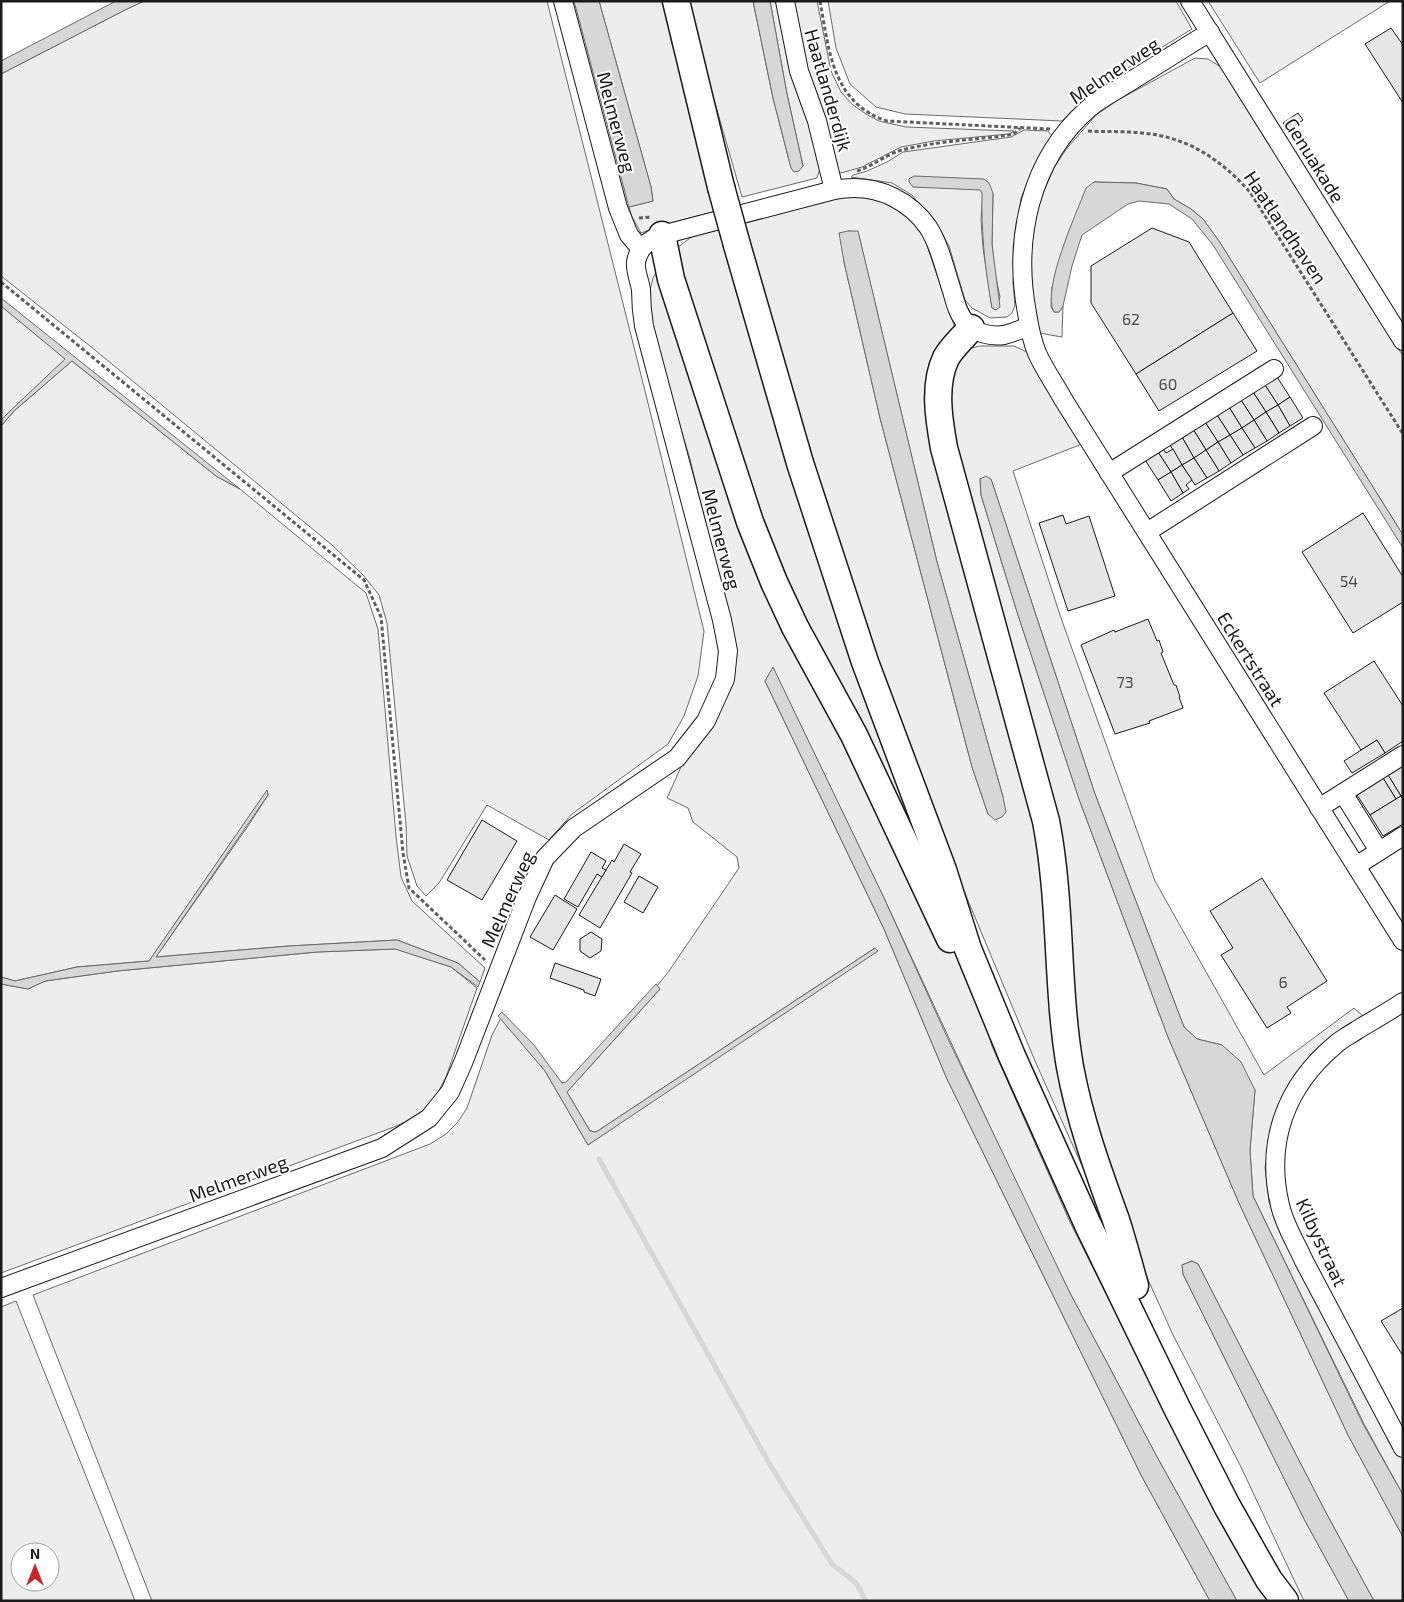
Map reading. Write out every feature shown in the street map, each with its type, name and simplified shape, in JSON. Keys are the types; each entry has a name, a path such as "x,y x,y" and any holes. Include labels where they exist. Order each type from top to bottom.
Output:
{"highway":[{"path":"676,1 721,187 778,392 865,662 943,870 968,949 1012,1056 1088,1225 1173,1399 1228,1506 1269,1580 1285,1601"},
{"path":"652,242 671,279 747,513 767,567 795,627 850,726 882,790 996,1039 1012,1056"},
{"path":"971,328 946,359 942,371 939,408 942,438 1046,821 1057,900 1064,1027 1076,1099 1091,1153 1116,1222 1135,1286"},
{"path":"943,870 978,940 1043,1091 1104,1223 1195,1406 1282,1572 1292,1601"}],"street":[{"name":"Melmerweg","path":"1,1288 382,1148 429,1118 450,1092 527,897 545,858 574,828 677,758 706,721 725,679 728,651 722,620 644,326 641,289 636,263 652,242 629,235 618,208 563,1"},
{"name":"Haatlanderdijk","path":"785,1 799,71 817,121 834,190"},
{"name":"Genuakade","path":"1190,1 1403,341"},
{"name":"Melmerweg","path":"1029,326 1022,281 1026,219 1040,175 1051,153 1068,130 1089,108 1210,32"},
{"path":"652,242 834,190 860,188 874,190 896,199 913,211 927,226 932,234 962,318 971,328 996,336 1010,334 1029,326"},
{"name":"Eckertstraat","path":"1029,326 1037,352 1063,399 1403,941"},
{"path":"1109,473 1274,369"},
{"path":"1147,532 1313,426"},
{"path":"1319,808 1403,755"},
{"path":"1343,793 1379,851"},
{"path":"1356,866 1403,836"},
{"name":"Kilbystraat","path":"1403,1002 1336,1044 1305,1074 1285,1110 1278,1138 1275,1162 1280,1206 1300,1254 1403,1448"}],"path":[{"name":"Haatlandhaven","path":"820,1 830,56 838,79 850,98 866,112 876,117 887,121 1142,133 1167,137 1203,151 1232,172 1250,192 1403,434"},
{"path":"1,282 364,580 382,617 403,853 409,888 498,972"}],"shaded area":[{"path":"116,1 144,1 1,74 1,61"},
{"path":"144,1 547,1 704,631 698,676 684,716 668,744 572,814 549,840 487,805 439,883 426,896 417,886 407,856 406,825 387,623 379,595 363,575 332,545 90,346 1,276 1,74"},
{"path":"574,1 599,1 651,187 653,201 629,207"},
{"path":"599,1 664,1 717,211 666,224 641,233 632,217 629,207 653,201 651,187"},
{"path":"689,1 753,1 773,98 791,168 794,172 803,166 787,94 770,1 781,1 798,82 820,168 817,178 742,197 700,51"},
{"path":"753,1 770,1 787,94 803,166 799,171 794,172 791,168 773,98"},
{"path":"793,1 817,1 831,71 841,92 853,105 866,114 879,121 906,127 1014,131 1009,134 934,141 901,147 862,167 841,173 836,170 805,71"},
{"path":"828,1 1176,1 1192,29 1095,88 1062,121 905,114 876,107 850,84 836,48"},
{"path":"1208,1 1390,1 1260,83"},
{"path":"1195,58 1208,59 1221,67 1403,356 1403,535 1219,241 1203,219 1174,199 1167,189 1136,183 1094,182 1052,287 1051,307 1054,312 1059,312 1063,306 1062,337 1039,333 1034,313 1030,249 1038,207 1055,166 1067,148 1096,115 1118,100"},
{"path":"1024,130 1048,131 1052,136 1033,170 1021,198 1013,283 1015,305 1012,313 1007,317 990,318 972,308 965,300 949,246 941,231 912,195 892,183 851,177 887,162 903,152 1011,137","holes":["980,190 993,193 992,244 994,268 1000,297 996,310 992,308 983,248 981,220 983,193"]},
{"path":"914,176 984,179 989,183 993,193 992,244 1000,307 996,310 992,308 985,265 982,193 980,190 913,187 909,179"},
{"path":"1094,182 1136,183 1167,189 1174,199 1203,219 1219,241 1403,535 1403,548 1213,245 1192,219 1169,204 1139,201 1128,204 1082,235 1072,266 1063,306 1059,312 1054,312 1051,301 1056,269 1068,232 1086,188"},
{"path":"858,195 893,204 914,222 924,237 956,331 938,359 1053,889 1109,1226 1035,1061 929,807 886,680 836,543 744,221 841,196","holes":["848,231 858,232 937,562 1003,797 988,814 972,767 880,418 844,262"]},
{"path":"721,227 969,965 992,1046 1070,1222 1147,1375 1274,1601 1237,1601 1156,1455 1070,1293 1024,1200 884,898 773,668 765,681 884,929 947,1079 1141,1475 1210,1601 152,1601 33,1295 430,1144 446,1134 457,1123 467,1108 492,1035 501,1018 545,1071 588,1145 875,948 596,1132 590,1131 567,1092 660,989 657,986 739,868 737,857 693,822 688,808 667,798 681,767 725,696 716,565 690,459 648,320 646,305 653,278 669,254 701,232"},
{"path":"858,231 937,562 1003,797 1006,812 1002,817 995,820 988,814 972,767 880,418 839,233"},
{"path":"1,298 240,489 216,476 72,361 14,411 1,426 1,420 65,359 1,306"},
{"path":"1,306 66,359 1,420"},
{"path":"979,346 1014,346 1027,352 1037,372 1082,444 1013,471 1061,618 1155,881 1264,1075 1354,1008 1363,1016 1342,1028 1313,1052 1291,1082 1278,1106 1265,1167 1269,1202 1288,1245 1403,1454 1403,1495 1364,1424 1253,1196 1250,1150 1255,1090 1222,1045 1197,1039 1184,1027 1095,794 991,479 980,479 981,495 1017,612 1079,799 1168,1037 1239,1203 1348,1435 1403,1537 1403,1601 1374,1601 1324,1509 1198,1264 1192,1261 1182,1265 1183,1274 1304,1519 1349,1601 1304,1601 1240,1465 1173,1335 1123,1224 1073,1051 1066,903 959,485 944,388 965,350"},
{"path":"72,361 216,476 240,489 366,593 378,629 401,877 412,901 485,968 480,982 458,963 397,940 289,946 156,957 248,826 268,795 267,791 149,961 77,967 15,981 1,977 1,426 14,411"},
{"path":"986,476 991,479 1095,794 1184,1027 1197,1039 1222,1045 1241,1062 1255,1090 1250,1150 1253,1196 1363,1424 1403,1495 1403,1537 1348,1435 1239,1203 1168,1037 1079,799 1017,612 981,495 980,479"},
{"path":"773,667 1070,1293 1156,1455 1237,1601 1210,1601 1141,1475 947,1079 884,929 765,681"},
{"path":"267,790 268,795 156,957 289,946 397,940 458,963 480,982 478,987 451,967 395,949 317,952 117,971 45,981 28,989 1,984 1,977 15,981 77,967 149,961"},
{"path":"875,948 878,951 588,1145 545,1071 498,1016 502,1012 534,1045 562,1083 566,1082 656,984 660,989 567,1092 590,1131 596,1132"},
{"path":"396,949 451,967 477,988 446,1077 437,1094 418,1116 394,1127 1,1273 1,984 28,989 45,981 117,971 317,952"},
{"path":"1192,1261 1198,1264 1324,1509 1374,1601 1349,1601 1304,1519 1183,1274 1182,1265"},
{"path":"16,1301 135,1601 1,1601 1,1307"}],"building":[{"path":"1391,28 1403,45 1403,103 1365,44"},
{"path":"1298,113 1303,120 1288,130 1283,123"},
{"path":"1152,228 1189,242 1233,313 1136,374 1091,303 1091,266"},
{"path":"1233,313 1257,351 1159,411 1136,374"},
{"path":"1277,377 1290,397 1278,405 1265,385"},
{"path":"1265,385 1278,405 1266,412 1253,392"},
{"path":"1253,392 1266,412 1254,420 1241,400"},
{"path":"1290,397 1303,418 1290,426 1278,405"},
{"path":"1241,400 1254,420 1242,428 1229,407"},
{"path":"1278,405 1290,426 1279,433 1266,412"},
{"path":"1229,407 1242,428 1230,435 1217,415"},
{"path":"1266,412 1279,433 1267,441 1254,420"},
{"path":"1217,415 1230,435 1218,442 1205,422"},
{"path":"1254,420 1267,441 1255,448 1242,428"},
{"path":"1205,422 1218,442 1206,450 1193,429"},
{"path":"1242,428 1255,448 1243,455 1230,435"},
{"path":"1193,429 1206,450 1194,458 1182,437"},
{"path":"1230,435 1243,455 1231,463 1218,442"},
{"path":"1182,437 1194,458 1182,465 1170,445"},
{"path":"1218,442 1231,463 1219,471 1206,450"},
{"path":"1163,449 1166,453 1173,449 1182,465 1171,472 1158,452"},
{"path":"1206,450 1219,471 1207,478 1194,458"},
{"path":"1158,452 1171,472 1158,480 1145,460"},
{"path":"1194,458 1207,478 1195,485 1182,465"},
{"path":"1182,465 1192,480 1186,485 1189,489 1183,493 1171,472"},
{"path":"1171,472 1183,493 1171,501 1158,480"},
{"path":"1363,513 1403,577 1403,602 1353,633 1302,552"},
{"path":"1063,515 1066,524 1089,516 1115,596 1068,611 1039,523"},
{"path":"1148,619 1157,641 1159,640 1163,652 1161,653 1174,685 1176,685 1183,708 1149,721 1150,723 1115,734 1081,645 1114,630 1115,632"},
{"path":"1374,661 1403,706 1403,741 1385,753 1377,740 1361,750 1324,693"},
{"path":"1377,740 1385,753 1352,773 1344,761"},
{"path":"1403,766 1403,795 1401,796 1388,775"},
{"path":"1388,775 1401,796 1396,799 1383,778"},
{"path":"1383,778 1396,799 1370,815 1357,795"},
{"path":"1401,796 1403,799 1403,824 1383,836 1370,815"},
{"path":"482,820 517,841 482,900 447,880"},
{"path":"624,844 641,854 600,928 579,915 612,860 614,862"},
{"path":"591,852 606,861 602,868 606,870 602,877 597,874 578,907 564,899"},
{"path":"639,876 658,887 643,913 624,902"},
{"path":"1262,878 1327,981 1287,1007 1291,1013 1267,1028 1221,955 1233,948 1210,911"},
{"path":"555,895 577,909 553,950 530,937"},
{"path":"591,932 602,939 601,951 590,958 580,951 580,939"},
{"path":"555,963 601,979 595,996 550,978"},
{"path":"1403,1308 1403,1356 1381,1321"}],"waterway":[{"path":"599,1159 769,1463 832,1564 856,1583 866,1601"}]}
